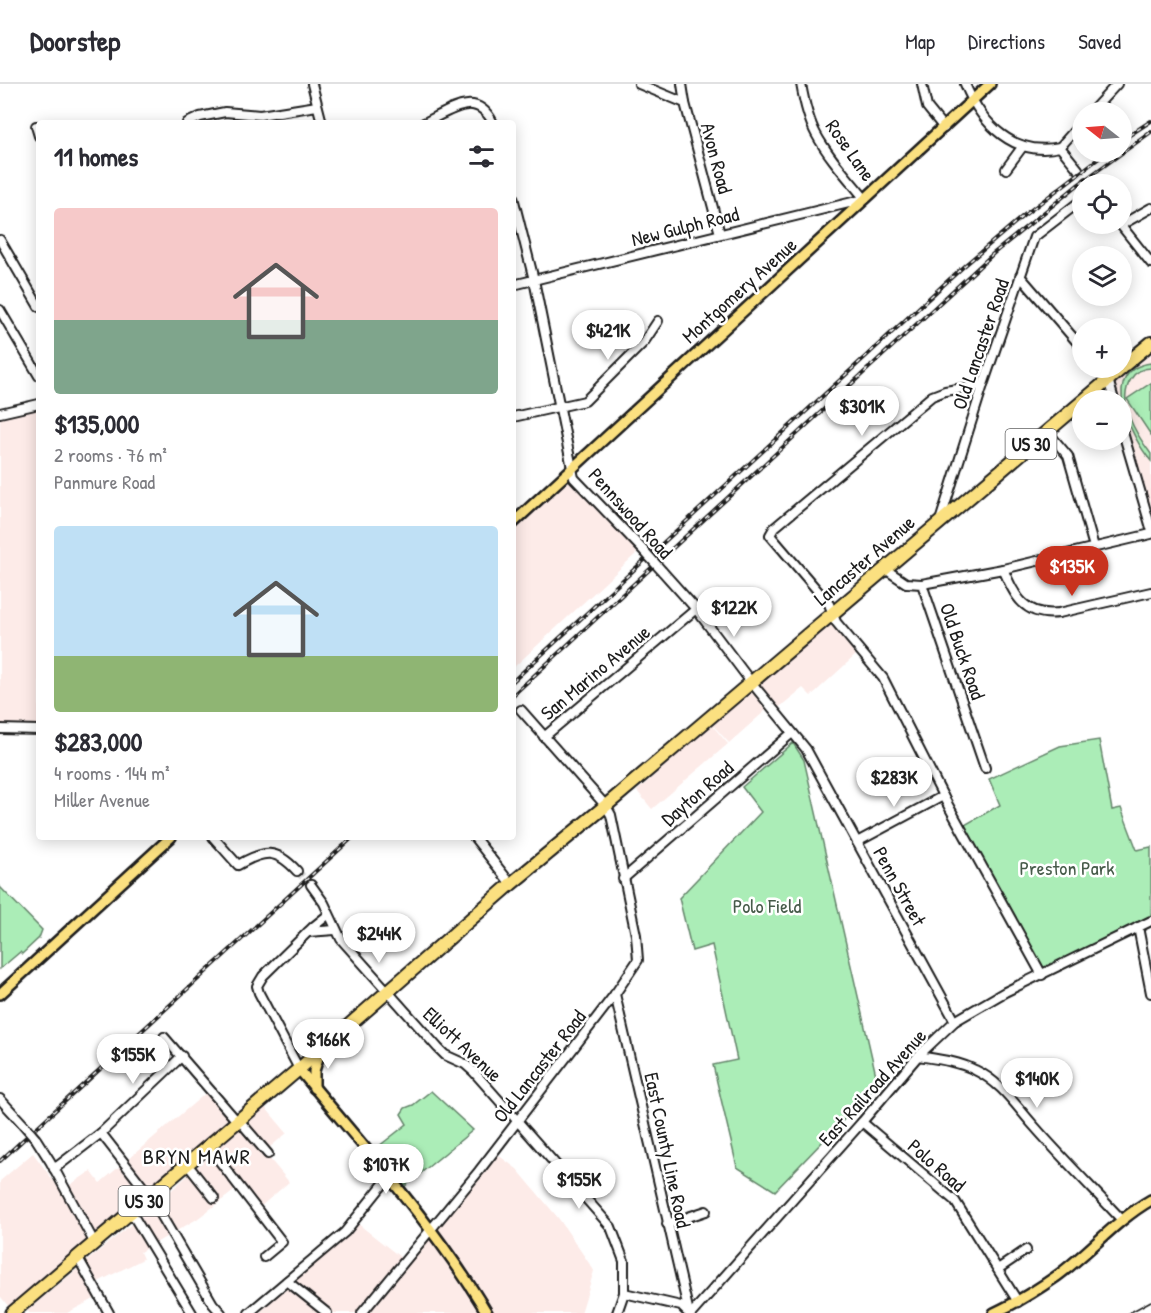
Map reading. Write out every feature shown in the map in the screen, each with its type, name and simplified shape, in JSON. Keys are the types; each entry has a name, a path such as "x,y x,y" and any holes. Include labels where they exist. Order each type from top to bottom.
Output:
{"highway":[{"name":"Lancaster Avenue","path":"1132,359 1151,343"},
{"name":"Lancaster Avenue","path":"606,806 1107,379"},
{"name":"US 30","path":"20,1310 77,1256 150,1196 511,884 606,806"}],"main road":[{"name":"Montgomery Avenue","path":"516,519 944,128 971,99 990,84"},
{"path":"0,994 168,840"},
{"path":"314,1088 314,1071 321,1048"},
{"path":"298,1069 431,1229 487,1313"},
{"path":"994,1313 1018,1302 1058,1275 1122,1220 1151,1200"}],"street":[{"path":"312,84 321,120"},
{"name":"Avon Road","path":"639,84 685,103 720,234"},
{"path":"682,84 685,103"},
{"name":"Rose Lane","path":"801,84 816,134 837,165 865,199"},
{"path":"922,84 927,108 944,128"},
{"path":"965,84 971,99 1001,135 1011,142 1035,150 1060,147 1072,133"},
{"path":"1100,102 1117,84"},
{"path":"430,120 463,105 478,105 492,120"},
{"path":"194,120 225,112 260,115 318,106"},
{"path":"1006,169 1023,146"},
{"path":"1060,147 1078,169"},
{"name":"New Gulph Road","path":"516,284 865,199"},
{"name":"Old Lancaster Road","path":"940,521 1034,237 1072,208"},
{"path":"1132,218 1151,208"},
{"name":"Pennswood Road","path":"516,210 534,280 574,478 696,609 751,682"},
{"path":"1128,234 1151,263"},
{"path":"0,240 36,302"},
{"path":"1020,276 1072,336"},
{"path":"0,310 36,371"},
{"path":"516,416 585,401 644,342 658,321"},
{"path":"1107,379 1111,390"},
{"path":"983,386 949,390 932,396 774,528 770,534 772,540 829,604 836,622 883,678 942,796 1041,975"},
{"path":"0,413 36,405"},
{"path":"1047,431 1068,456 1094,547"},
{"path":"1128,450 1151,528"},
{"path":"922,584 1003,569 1151,534"},
{"name":"Old Buck Road","path":"885,569 906,584 922,584 985,768"},
{"path":"1003,569 1020,602 1028,608 1047,614 1151,592"},
{"name":"San Marino Avenue","path":"544,737 696,609"},
{"name":"Penn Street","path":"751,682 806,749 955,1021"},
{"path":"521,710 606,806"},
{"path":"0,729 36,730"},
{"name":"Dayton Road","path":"623,879 792,733"},
{"path":"857,842 942,796"},
{"name":"Old Lancaster Road","path":"362,1313 479,1171 615,994 638,960 636,935 611,815 606,806"},
{"path":"216,840 238,865 255,855 274,854 286,859 297,871"},
{"path":"476,840 511,884"},
{"name":"Elliott Avenue","path":"311,885 324,903 341,939 386,992 445,1055 465,1064 611,1227 624,1261 624,1293 617,1313"},
{"path":"298,1069 257,986 263,976 307,932 328,915"},
{"name":"East Railroad Avenue","path":"689,1313 862,1122 918,1056 955,1021 1005,992 1151,921"},
{"path":"1138,927 1151,993"},
{"path":"307,932 335,930"},
{"name":"East County Line Road","path":"615,994 689,1313"},
{"path":"164,1037 268,1154"},
{"path":"54,1169 101,1133 182,1056"},
{"path":"918,1056 963,1065 992,1080 1122,1220"},
{"path":"0,1098 36,1139 94,1242"},
{"name":"Polo Road","path":"862,1122 955,1201 1018,1302"},
{"path":"101,1133 150,1196 213,1304 221,1313"},
{"path":"208,1146 282,1242 264,1257"},
{"path":"187,1164 214,1198"},
{"path":"249,1313 345,1232 389,1177"},
{"path":"667,1224 706,1211"},
{"path":"131,1212 192,1313"},
{"path":"998,1269 1026,1250"},
{"path":"77,1256 109,1313"},
{"path":"287,1281 327,1313"},
{"path":"624,1293 681,1306 689,1313"}],"shaded area":[{"path":"1151,354 1151,515 1132,449 1132,390 1116,390 1114,384 1121,378 1132,378 1132,369"},
{"path":"36,408 36,725 0,725 0,417"},
{"path":"566,482 573,482 638,552 516,665 516,527"},
{"path":"831,623 857,654 811,696 803,688 777,709 773,704 729,743 711,723"},
{"path":"711,724 728,744 652,809 637,791"},
{"path":"207,1092 229,1120 13,1307 9,1307 0,1296 0,1181 33,1153 61,1191 91,1171 100,1183"},
{"path":"265,1107 287,1133 264,1152 289,1182 260,1207 242,1185 197,1219 140,1252 143,1259 90,1286 96,1298 67,1313 29,1313 28,1310 158,1202"},
{"path":"498,1155 517,1169 559,1219 593,1269 581,1313 259,1313 357,1223 409,1264"}],"green space":[{"path":"1151,363 1151,368 1140,371 1132,378 1132,371"},
{"path":"1125,378 1132,378 1127,390 1122,390"},
{"path":"1151,383 1151,435 1132,406 1132,396"},
{"path":"1132,423 1151,454 1151,461 1143,450 1135,437"},
{"name":"Preston Park","path":"1099,740 1112,810 1121,808 1137,850 1151,847 1151,917 1042,971 963,826 1000,805 989,779 1060,746"},
{"name":"Polo Field","path":"793,743 804,760 878,1084 775,1191 737,1167 713,1065 737,1060 712,945 692,951 679,898 761,812 742,787"},
{"path":"0,887 42,930 39,938 22,954 20,952 0,969"},
{"path":"431,1091 473,1130 404,1187 374,1150 407,1124 401,1114 405,1108 413,1105"}],"tunnel":[{"path":"1078,169 1081,174"},
{"path":"297,871 311,885"}],"tram line":[{"path":"1129,1313 1151,1301"}],"railway":[{"path":"1132,133 1151,121"},
{"path":"516,692 994,253 1079,184 1151,132"},
{"path":"516,678 964,266 1023,216 1094,162"},
{"path":"0,1161 350,840"}],"district":[{"name":"BRYN MAWR","path":"197,1156"}]}
